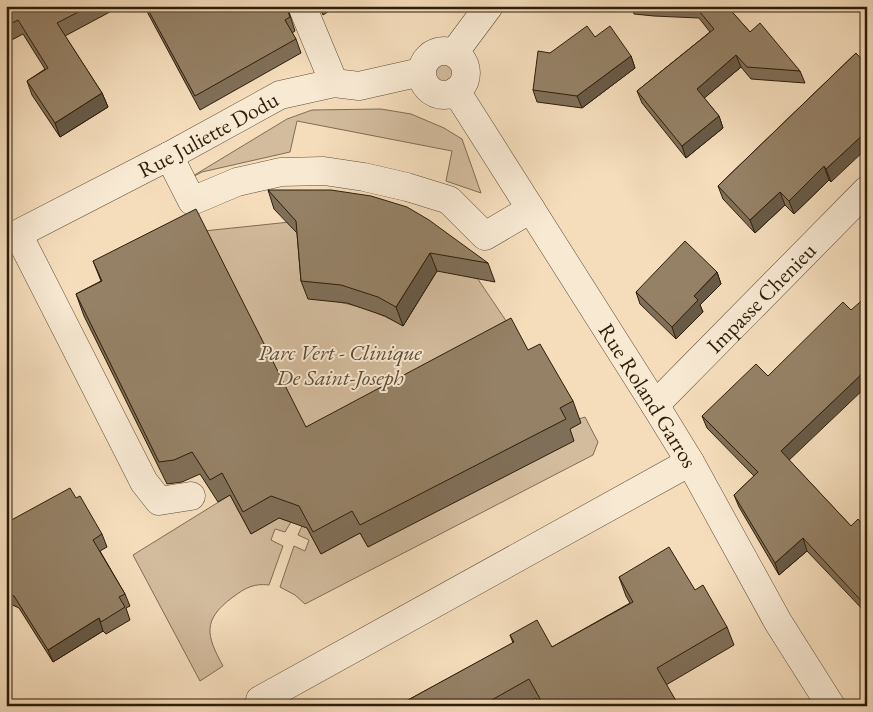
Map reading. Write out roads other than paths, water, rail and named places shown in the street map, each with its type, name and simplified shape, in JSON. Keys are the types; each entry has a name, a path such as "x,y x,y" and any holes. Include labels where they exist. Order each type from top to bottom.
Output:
{"street":[{"path":"302,6 334,83"},
{"path":"454,54 489,6"},
{"path":"439,51 454,54 460,58 466,72 465,80 456,91 442,95 430,90 425,85 422,72 423,65 432,54 439,51"},
{"name":"Rue Juliette Dodu","path":"12,237 169,156 280,95 334,83 359,86 422,72"},
{"name":"Rue Roland Garros","path":"456,91 690,462 778,622 831,706"},
{"path":"169,156 192,201 237,182 281,172 324,171 364,177 407,187 449,200 486,236 531,209"},
{"name":"Impasse Chenieu","path":"655,405 867,190"},
{"path":"12,237 144,482 159,501 191,496"},
{"path":"260,700 690,462"}],"park label":[{"name":"Parc Vert - Clinique De Saint-Joseph","path":"340,365"}]}
